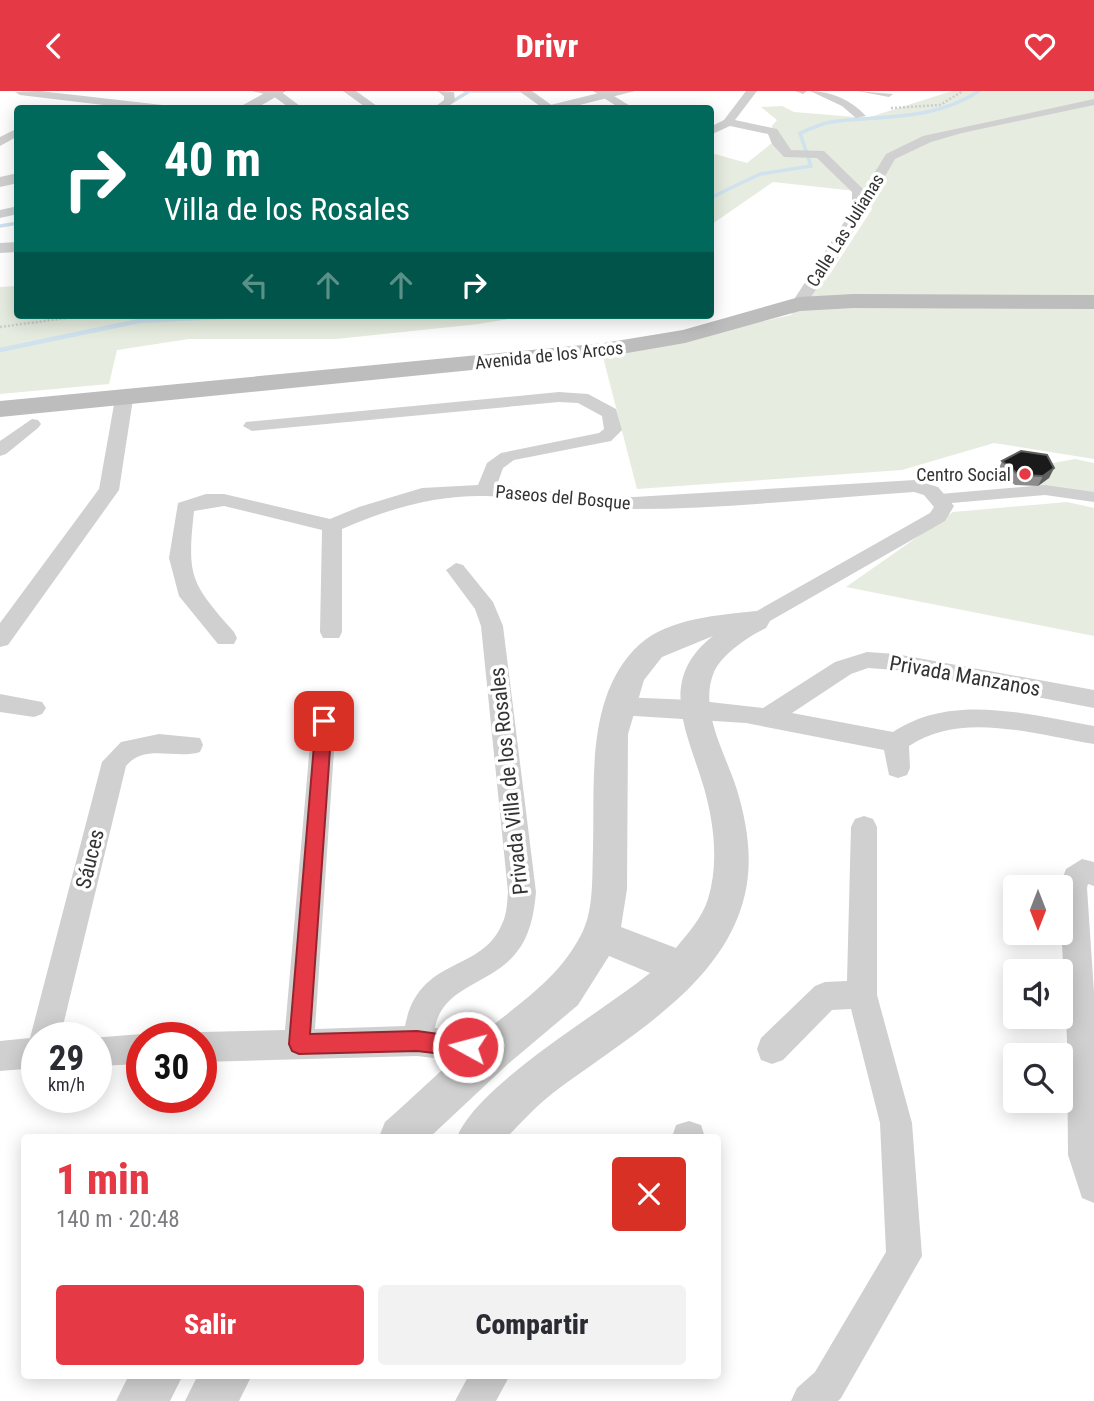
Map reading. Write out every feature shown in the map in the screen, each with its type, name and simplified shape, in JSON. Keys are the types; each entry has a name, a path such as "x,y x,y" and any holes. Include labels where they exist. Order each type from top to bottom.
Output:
{"main road":[{"name":"Avenida de los Arcos","path":"0,409 124,399 604,350 685,336 799,304 853,301 1094,302"}],"street":[{"path":"135,105 156,91"},
{"path":"257,91 271,92 292,105"},
{"path":"348,91 370,105"},
{"path":"442,91 450,94 449,101 442,105"},
{"path":"525,91 543,105"},
{"path":"559,105 605,93 628,91"},
{"path":"714,130 727,122 752,91"},
{"path":"815,91 846,104 860,116"},
{"path":"861,91 889,95"},
{"path":"240,105 271,92"},
{"path":"250,105 271,92"},
{"path":"17,93 124,105"},
{"path":"605,93 624,105"},
{"name":"Calle Las Julianas","path":"799,304 890,157 928,139 1094,102"},
{"path":"727,122 773,131 778,144 788,154 820,154 860,195 859,210"},
{"name":"Paseos del Bosque","path":"252,426 559,397 582,398 610,413 613,429 604,437 513,454 498,461 491,470 486,490 578,501 634,503 915,486 931,491 940,499"},
{"path":"0,639 109,490 124,399"},
{"path":"0,450 32,424"},
{"path":"226,638 190,596 179,558 185,507 206,500 224,500 332,526 366,511 422,494 486,490"},
{"path":"481,1134 537,1081 620,1022 681,967 704,943 722,911 733,860 721,791 694,708 694,683 708,657 755,621 938,517 944,506 940,499 1045,490 1094,497"},
{"path":"331,632 332,526"},
{"name":"Privada Villa de los Rosales","path":"417,1041 426,1005 433,996 441,987 491,958 511,941 521,916 522,892 492,626 485,607 456,570"},
{"path":"403,1134 494,1050 565,992 601,936 609,889 612,734 630,676 652,650 677,637 710,626 755,621"},
{"name":"Privada Manzanos","path":"766,717 843,668 867,660 896,662 1094,699"},
{"path":"0,702 34,708"},
{"path":"619,706 694,708 766,717 855,738 896,742 898,768"},
{"name":"Privada Manzanos","path":"896,742 922,726 952,719 982,719 1094,735"},
{"path":"299,1044 324,721"},
{"name":"Sáuces","path":"49,1022 114,762 122,749 135,744 191,745"},
{"path":"810,1401 828,1385 904,1256 896,1123 862,995 864,827"},
{"path":"1094,874 1082,871 1076,877 1073,888 1082,1039 1084,1155 1094,1186"},
{"path":"601,936 681,967"},
{"path":"772,1049 825,996 862,995"},
{"path":"217,1047 417,1041 494,1050"},
{"path":"0,1056 21,1054"},
{"path":"140,1401 156,1379"},
{"path":"209,1401 225,1379"},
{"path":"474,1401 488,1379"}],"path":[{"path":"891,108 939,104 959,97 963,91"},
{"path":"0,327 59,319"}],"shaded area":[{"path":"952,91 1094,91 1094,459 994,443 902,470 637,489 603,357 791,315 830,274 872,209 865,192 773,182 714,223 714,154 747,163 772,143 772,126 777,120 761,107 782,106 794,112 867,118"},
{"path":"14,286 14,319 509,319 336,339 189,339 117,350 109,384 0,394 0,287"},
{"path":"1075,459 1094,463 1094,497 1038,486 1049,478 1042,465"},
{"path":"1067,502 1094,508 1094,636 846,587 953,512"}],"building":[{"path":"1021,451 1047,455 1054,468 1043,476 1019,475 1002,461"}],"waterway":[{"path":"465,91 524,91"},
{"path":"714,196 760,174 811,166 800,133 815,127 831,122 926,112 962,101 979,91"},
{"path":"447,105 468,92"},
{"path":"0,226 14,224"},
{"path":"0,350 139,321 179,319"}],"place":[{"name":"Centro Social","path":"1025,474"}],"route":[{"path":"324,721 299,1044 417,1041 468,1047"}]}
